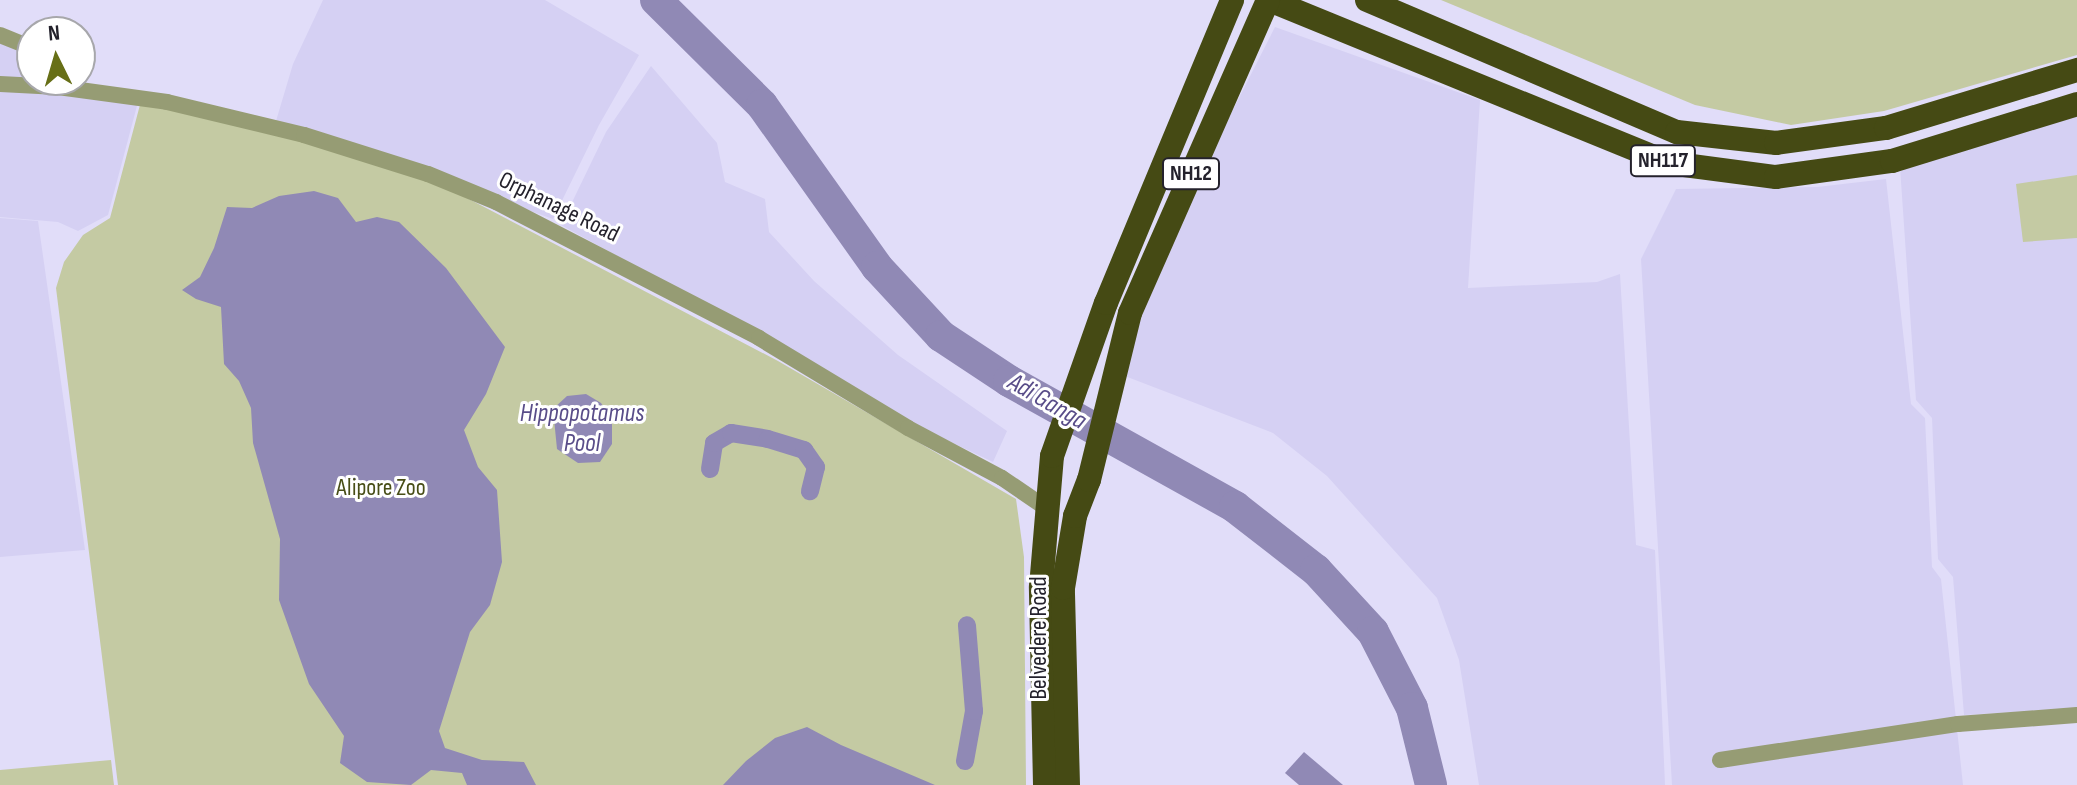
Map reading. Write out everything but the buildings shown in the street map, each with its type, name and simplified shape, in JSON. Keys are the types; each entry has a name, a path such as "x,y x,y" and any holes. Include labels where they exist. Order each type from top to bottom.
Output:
{"highway":[{"name":"Belvedere Road","path":"1045,785 1041,587 1052,456 1092,343 1232,0"},
{"name":"Belvedere Road","path":"1068,785 1063,588 1075,516 1089,480 1130,313 1269,0"},
{"name":"NH117","path":"1269,0 1669,163 1776,177 1892,161 2077,104"},
{"path":"1367,0 1677,132 1776,143 1886,128 2074,79"}],"street":[{"name":"Orphanage Road","path":"96,91 167,102 304,135 428,174 486,197 759,338 908,428 1002,478 1046,508"},
{"path":"1720,760 1958,724 2077,715"}],"shaded area":[{"path":"323,0 545,0 639,55 599,125 553,219 276,121 293,64"},
{"path":"1275,27 1480,100 1468,288 1597,282 1620,274 1636,545 1655,550 1665,785 1479,785 1459,660 1437,598 1327,476 1273,433 1117,373 1184,206"},
{"path":"0,39 16,46 16,80 0,79"},
{"path":"651,66 717,143 725,182 765,199 769,232 814,281 898,355 1007,431 993,462 909,422 801,357 561,225 606,132"},
{"path":"0,87 16,89 16,96 83,96 138,102 108,215 78,231 58,222 0,217"},
{"path":"2077,113 2077,708 1964,715 1953,577 1938,559 1932,418 1916,400 1900,167"},
{"path":"1886,179 1911,404 1925,418 1932,567 1941,579 1963,785 1672,785 1641,259 1676,189 1817,187"},
{"path":"0,218 38,221 85,550 0,557"}],"green space":[{"path":"1441,0 2077,0 2077,55 1884,111 1791,125 1695,105"},
{"name":"Alipore Zoo","path":"141,101 170,105 425,176 778,361 1016,499 1024,557 1026,785 118,785 56,288 64,262 83,235 110,218"},
{"path":"2077,175 2077,238 2023,242 2016,184"},
{"path":"111,760 114,785 0,785 0,770"}],"water":[{"path":"314,191 338,198 356,222 377,217 399,222 446,268 505,347 486,394 464,430 478,467 497,490 502,562 490,605 470,632 439,731 445,748 482,760 524,762 536,785 467,785 462,773 431,770 411,785 367,782 340,763 344,736 309,684 279,600 280,539 253,443 251,408 239,381 224,364 221,307 196,299 182,290 200,277 214,248 227,207 252,208 279,196"},
{"name":"Hippopotamus Pool","path":"586,394 601,403 612,419 612,444 600,462 578,463 557,449 553,409 567,396"},
{"path":"807,727 935,785 723,785 775,738"},
{"path":"1304,752 1343,785 1299,785 1285,773"}],"waterway":[{"name":"Adi Ganga","path":"656,0 762,105 877,267 941,336 1009,381 1235,507 1316,570 1373,632 1412,708 1431,785"},
{"path":"710,469 714,443 731,433 768,439 804,450 816,467 810,491"},
{"path":"965,761 974,711 967,625"}]}
